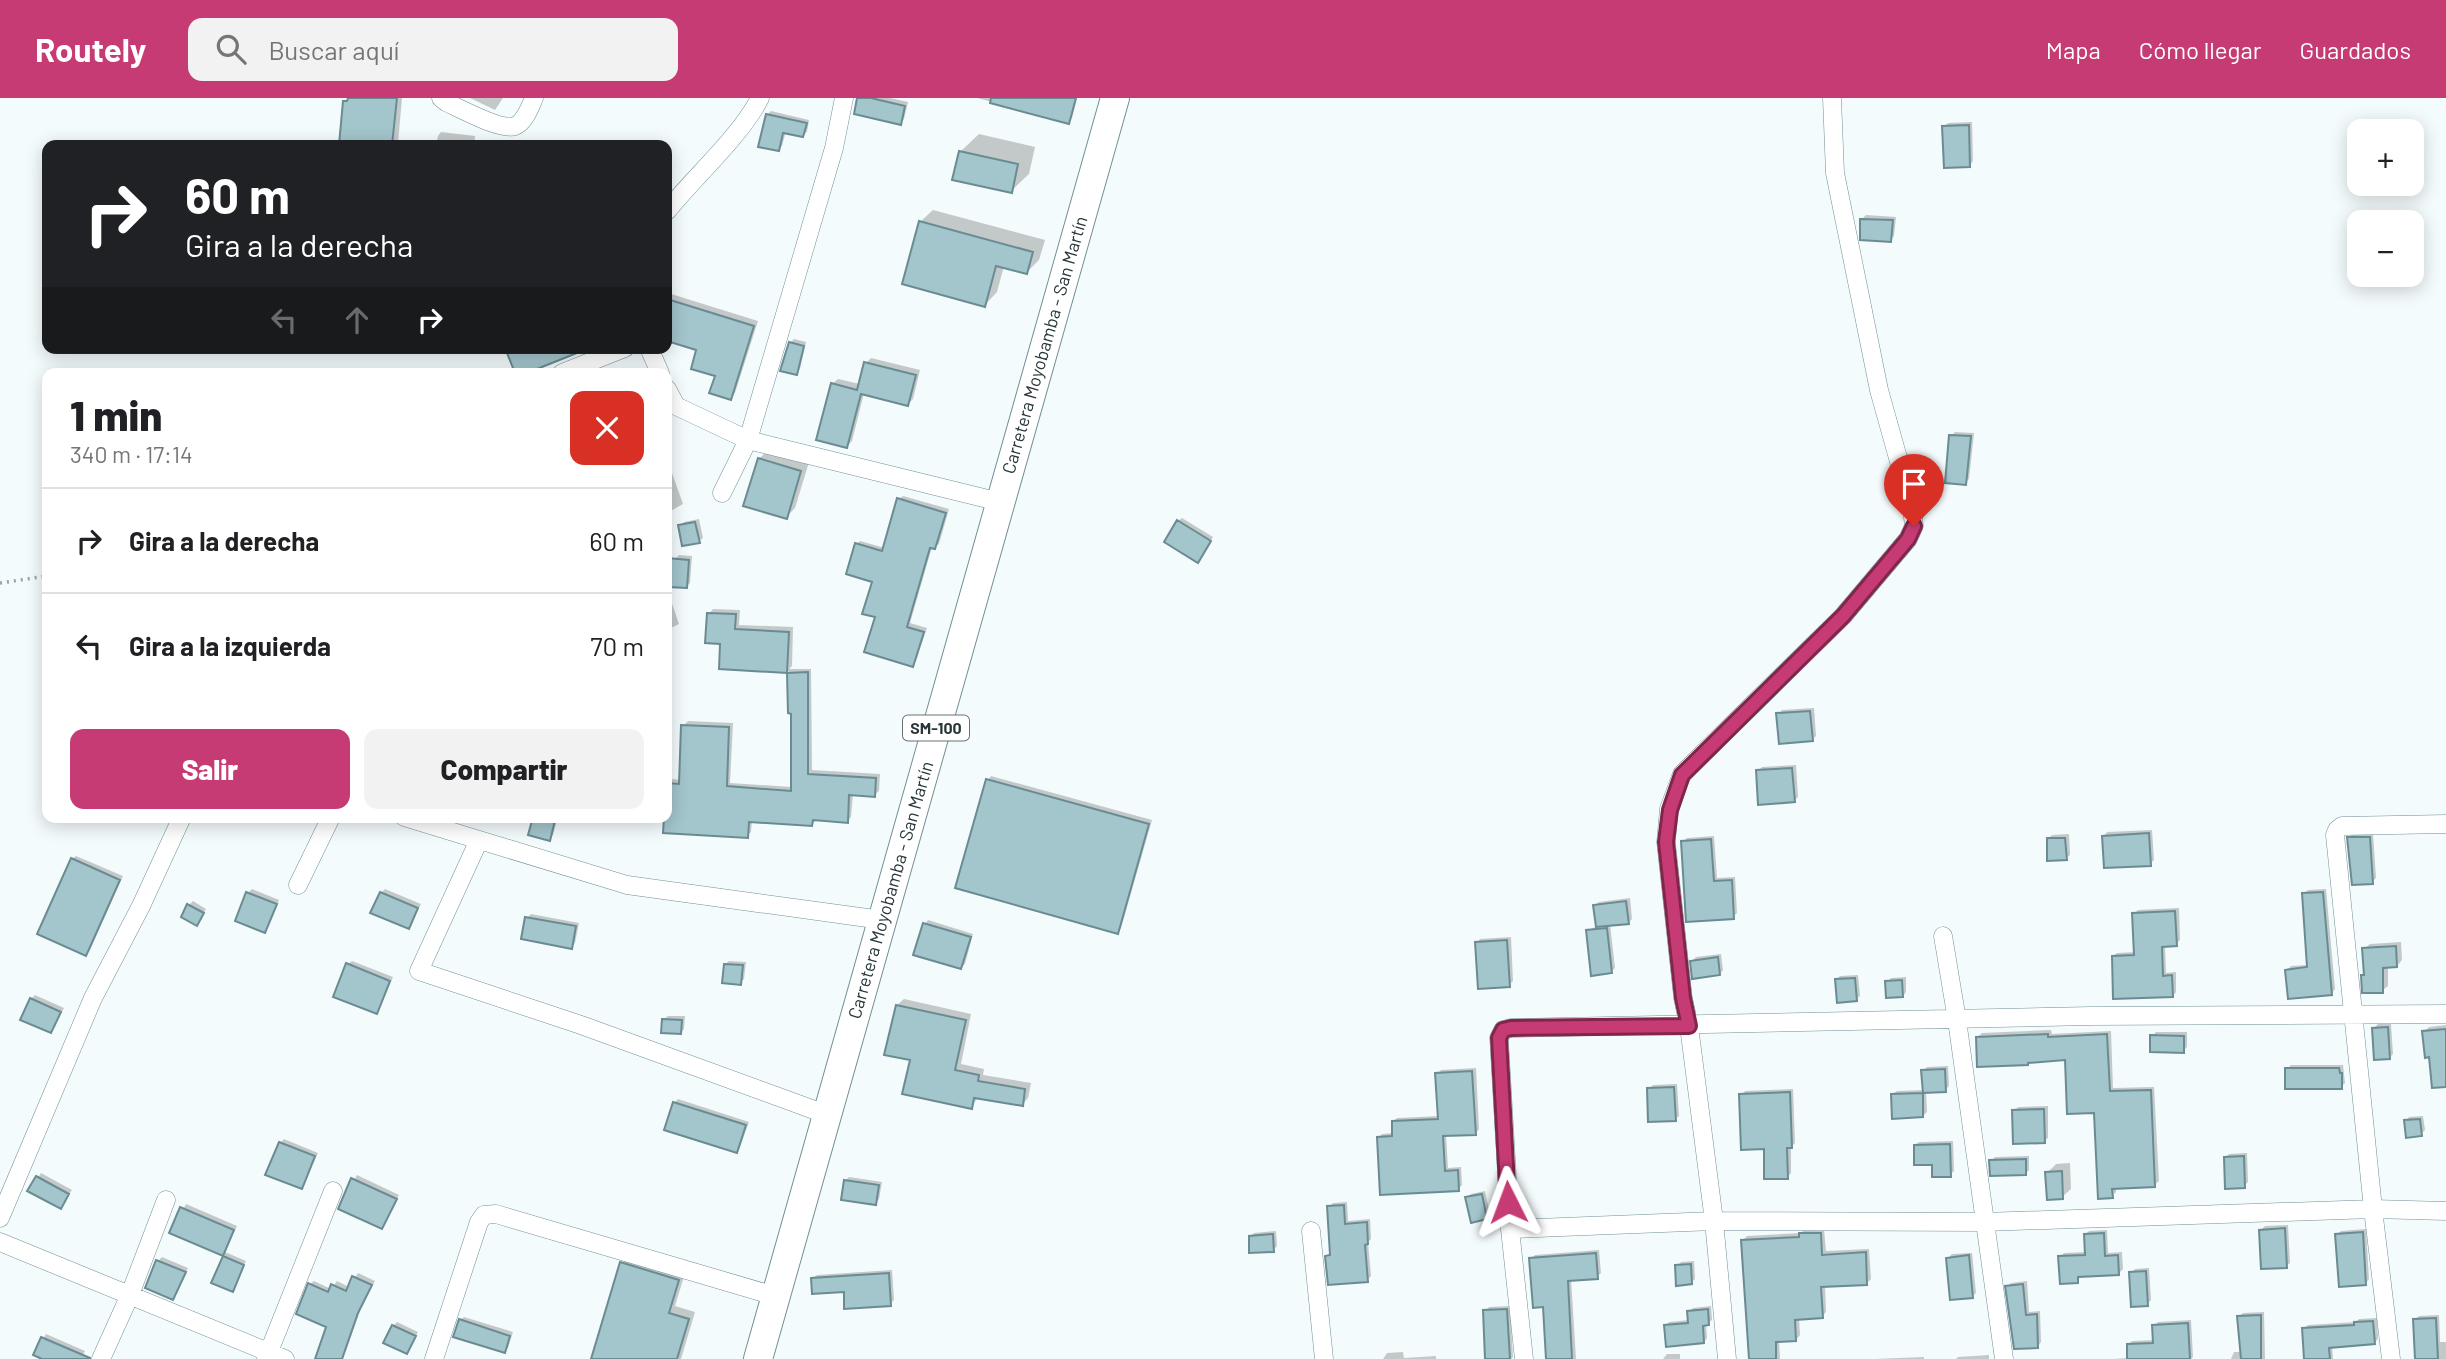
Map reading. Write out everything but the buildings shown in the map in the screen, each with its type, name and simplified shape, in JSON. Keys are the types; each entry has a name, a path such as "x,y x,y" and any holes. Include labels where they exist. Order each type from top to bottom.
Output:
{"main road":[{"name":"Carretera Moyobamba - San Martín","path":"758,1359 1115,98"}],"street":[{"path":"442,98 503,127 515,126 523,121 534,98"},
{"path":"672,205 754,109 760,98"},
{"path":"722,494 748,440 834,148 844,98"},
{"path":"1727,1359 1714,1221 1683,998 1666,842 1670,810 1682,775 1843,616 1908,539 1914,526 1912,509 1879,390 1835,173 1832,98"},
{"path":"575,368 610,354"},
{"path":"672,399 676,407 748,440 1000,502"},
{"path":"0,1218 93,998 142,906 179,823"},
{"path":"298,884 328,823"},
{"path":"424,823 627,885 882,920"},
{"path":"2391,1359 2335,835 2342,827 2446,824"},
{"path":"479,840 419,971 828,1115"},
{"path":"1943,936 2004,1359"},
{"path":"1524,1359 1510,1229 1499,1038 1503,1030 2105,1016 2446,1014"},
{"path":"0,1242 273,1357 332,1191"},
{"path":"101,1359 129,1297 166,1200"},
{"path":"1510,1229 1714,1221 1984,1222 2373,1209 2446,1211"},
{"path":"433,1359 479,1222 484,1215 496,1214 775,1296"},
{"path":"1311,1231 1324,1359"}],"path":[{"path":"0,583 42,577"}],"route":[{"path":"1508,1202 1499,1038 1503,1030 1689,1026 1683,998 1666,842 1670,810 1682,775 1843,616 1908,539 1914,526"}]}
